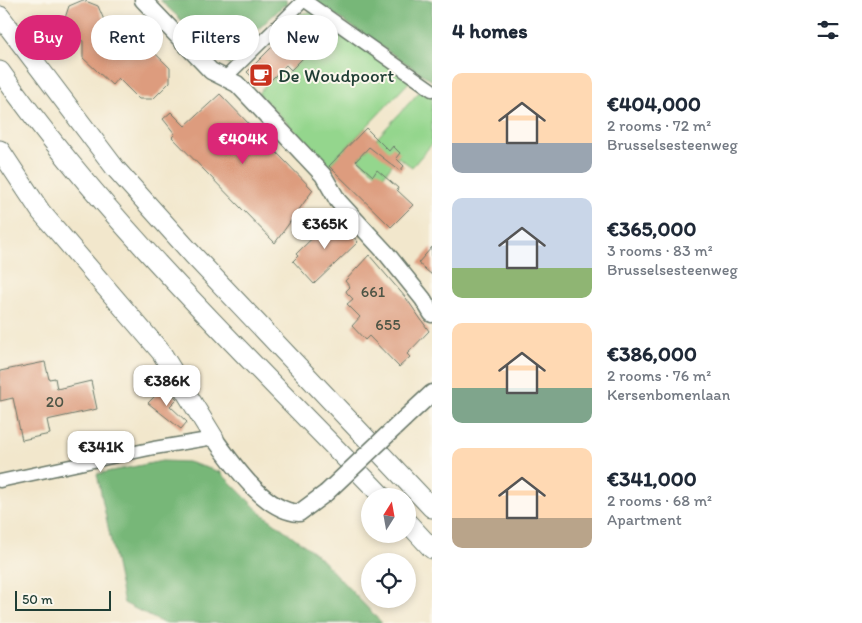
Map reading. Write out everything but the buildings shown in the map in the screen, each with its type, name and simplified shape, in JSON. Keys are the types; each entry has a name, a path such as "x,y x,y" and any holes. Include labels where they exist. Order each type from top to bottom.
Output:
{"highway":[{"path":"0,16 115,168 193,255 432,508"},
{"path":"0,71 98,196 173,278 374,488"},
{"path":"0,150 41,212 161,352 206,439"},
{"path":"416,532 432,549"}],"main road":[{"path":"143,0 210,71 237,84 323,175 338,201 392,261 423,299 432,314"},
{"path":"206,439 255,488 282,510 299,513 324,495 432,393"}],"street":[{"path":"225,78 304,0 432,90"},
{"path":"0,481 206,439"}],"green space":[{"path":"160,0 286,0 288,7 284,5 273,15 269,15 269,19 259,28 259,15 176,15"},
{"path":"313,0 432,0 432,81 338,17 338,15 335,15"},
{"path":"311,12 315,15 298,15"},
{"path":"338,31 410,81 329,166 258,93 281,71 286,75 301,60 338,60"},
{"path":"224,60 235,60 229,65"},
{"path":"421,90 432,97 432,144 412,167 398,157 382,178 358,159"},
{"path":"162,461 188,462 220,472 261,513 315,553 361,601 361,608 368,608 382,623 163,623 124,603 97,474"}],"place":[{"name":"De Woudpoort","path":"261,75"}]}
